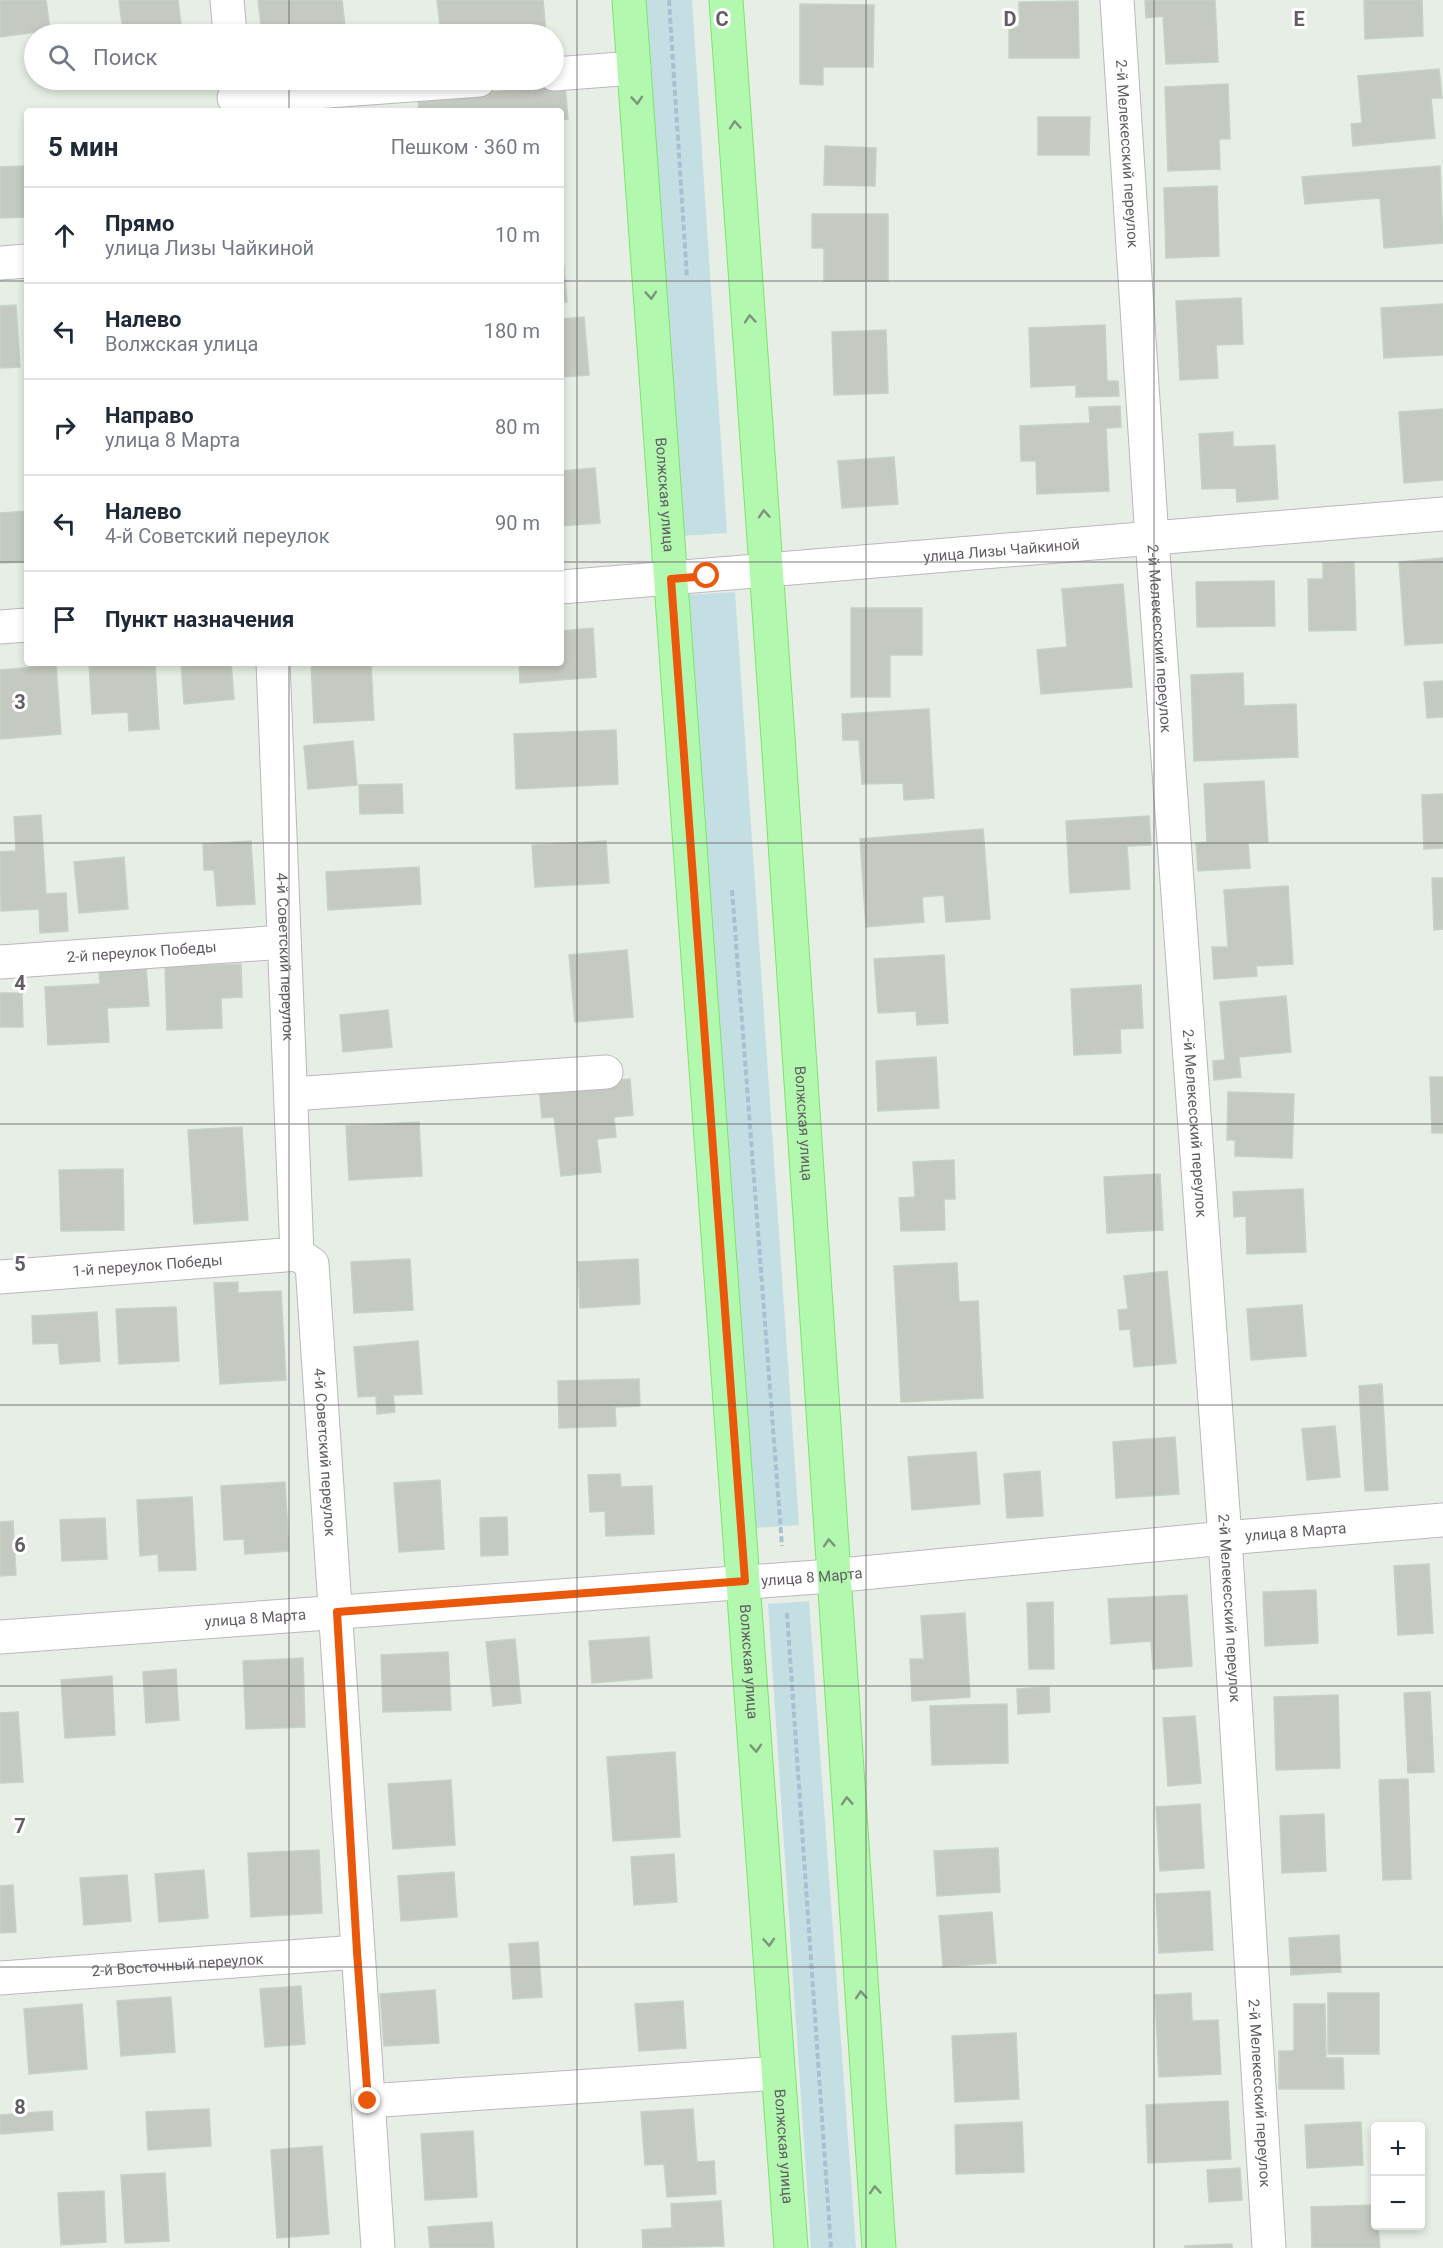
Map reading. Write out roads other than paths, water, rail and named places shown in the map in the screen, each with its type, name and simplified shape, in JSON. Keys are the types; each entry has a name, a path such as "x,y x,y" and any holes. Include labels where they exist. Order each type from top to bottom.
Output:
{"main road":[{"name":"Волжская улица","path":"630,0 791,2248"},
{"name":"Волжская улица","path":"726,0 769,572 831,1576 879,2248"}],"street":[{"path":"227,0 229,24"},
{"name":"2-й Мелекесский переулок","path":"1117,0 1152,539 1225,1538 1269,2248"},
{"path":"564,73 634,68"},
{"path":"234,96 326,90"},
{"path":"0,263 24,261"},
{"name":"улица Лизы Чайкиной","path":"564,587 769,572 1443,514"},
{"path":"0,627 24,625"},
{"name":"4-й Советский переулок","path":"273,666 297,1254 312,1264 378,2248"},
{"name":"2-й переулок Победы","path":"0,962 284,942"},
{"path":"292,1094 606,1072"},
{"name":"1-й переулок Победы","path":"0,1276 297,1254"},
{"name":"улица 8 Марта","path":"0,1637 831,1576 1225,1538 1443,1520"},
{"name":"2-й Восточный переулок","path":"0,1978 357,1952"},
{"path":"368,2101 778,2073"}]}
